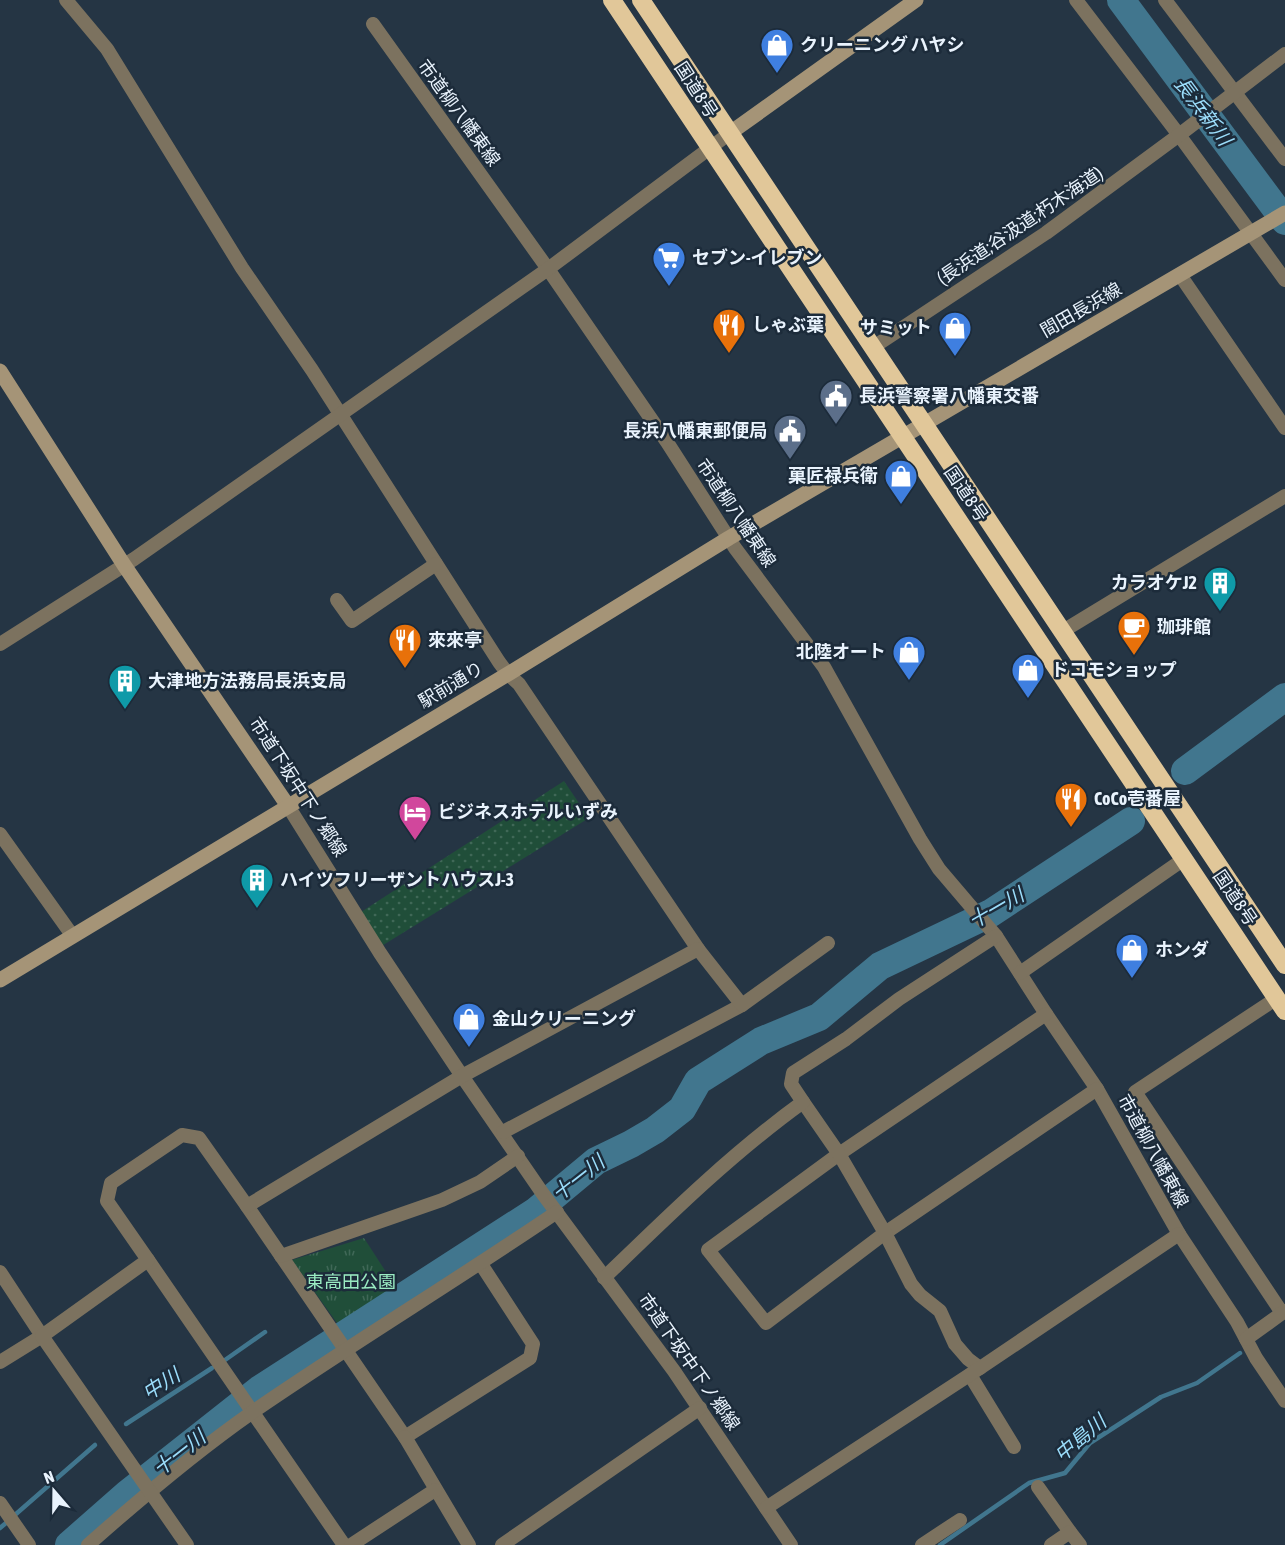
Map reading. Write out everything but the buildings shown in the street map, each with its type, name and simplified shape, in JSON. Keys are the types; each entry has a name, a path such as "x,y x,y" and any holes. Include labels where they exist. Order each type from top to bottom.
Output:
{"highway":[{"name":"国道8号","path":"612,0 1281,1005"},
{"name":"国道8号","path":"641,0 922,424 1283,959"}],"main road":[{"path":"730,133 916,0"},
{"name":"間田長浜線","path":"922,424 1285,213"},
{"name":"市道下坂中下ノ郷線","path":"0,371 124,566 288,806"},
{"name":"駅前通り","path":"0,980 729,538 922,424"}],"street":[{"path":"66,0 107,49 242,268 508,674 519,684 698,949 742,1005"},
{"path":"1077,0 1183,133 1255,231 1285,280"},
{"path":"1166,0 1231,96 1285,159"},
{"name":"市道柳八幡東線","path":"373,24 548,269 667,442 729,538 824,667 920,839 939,869 996,936 1097,1089 1179,1234 1285,1401"},
{"name":"(長浜道;谷汲道;朽木海道)","path":"872,348 1046,233 1183,133 1285,54"},
{"path":"0,644 124,566 340,415 548,269 730,133"},
{"path":"1180,275 1285,428"},
{"path":"1063,631 1285,496"},
{"path":"337,600 352,621 436,564"},
{"name":"市道下坂中下ノ郷線","path":"288,806 380,953 462,1076 604,1278 700,1408 791,1545"},
{"path":"0,834 72,935"},
{"path":"0,860 12,851"},
{"path":"1020,973 1184,859"},
{"path":"996,936 899,999 846,1039 793,1073 791,1084 839,1154 885,1233 911,1284 920,1295 940,1311 955,1344 968,1359 1014,1447"},
{"path":"503,1132 742,1005 828,943"},
{"path":"247,1206 462,1076 698,949"},
{"path":"1246,1338 1283,1312 1135,1092 1281,1005"},
{"path":"1046,1014 839,1154 708,1250 766,1323 885,1233 1097,1089"},
{"path":"604,1278 731,1158 803,1102"},
{"path":"344,1545 107,1201 111,1183 182,1135 199,1138 247,1206 405,1437 469,1545"},
{"path":"281,1256 442,1200 480,1182 518,1156"},
{"path":"88,1545 144,1483 248,1405 341,1344 481,1264 551,1203"},
{"path":"766,1508 975,1372 1179,1234"},
{"path":"0,1362 42,1336 148,1260"},
{"path":"405,1437 530,1358 533,1344 481,1264"},
{"path":"0,1272 186,1545"},
{"path":"502,1545 700,1408"},
{"path":"1038,1488 1080,1545"},
{"path":"351,1545 435,1490"},
{"path":"0,1503 28,1545"},
{"path":"921,1545 960,1520"},
{"path":"1051,1545 1070,1532"}],"green space":[{"path":"564,781 589,818 380,947 361,912"},
{"name":"東高田公園","path":"364,1238 399,1292 342,1330 292,1260"}],"waterway":[{"name":"長浜新川","path":"1121,0 1285,221"},
{"name":"十一川","path":"1185,771 1285,697"},
{"name":"十一川","path":"69,1545 127,1494 260,1389 536,1211 596,1161 655,1130 682,1109 698,1081 761,1041 819,1017 880,966 991,913 1131,821"},
{"name":"中川","path":"225,1360 265,1332"},
{"name":"中島川","path":"940,1545 1029,1483 1065,1473 1090,1443 1161,1397 1197,1383 1240,1353"},
{"name":"中川","path":"126,1424 212,1368"},
{"name":"中川","path":"16,1514 95,1445"},
{"name":"中川","path":"0,1528 6,1523"}],"place":[{"name":"クリーニング ハヤシ","path":"777,74"},
{"name":"セブン-イレブン","path":"669,287"},
{"name":"しゃぶ葉","path":"729,354"},
{"name":"サミット","path":"955,357"},
{"name":"長浜警察署八幡東交番","path":"836,425"},
{"name":"長浜八幡東郵便局","path":"790,460"},
{"name":"菓匠禄兵衛","path":"901,505"},
{"name":"カラオケJ2","path":"1220,612"},
{"name":"珈琲館","path":"1134,656"},
{"name":"來來亭","path":"405,669"},
{"name":"北陸オート","path":"909,681"},
{"name":"ドコモショップ","path":"1028,699"},
{"name":"大津地方法務局長浜支局","path":"125,710"},
{"name":"CoCo壱番屋","path":"1071,828"},
{"name":"ビジネスホテルいずみ","path":"415,841"},
{"name":"ハイツフリーザントハウスJ-3","path":"257,909"},
{"name":"ホンダ","path":"1132,979"},
{"name":"金山クリーニング","path":"469,1048"}]}
